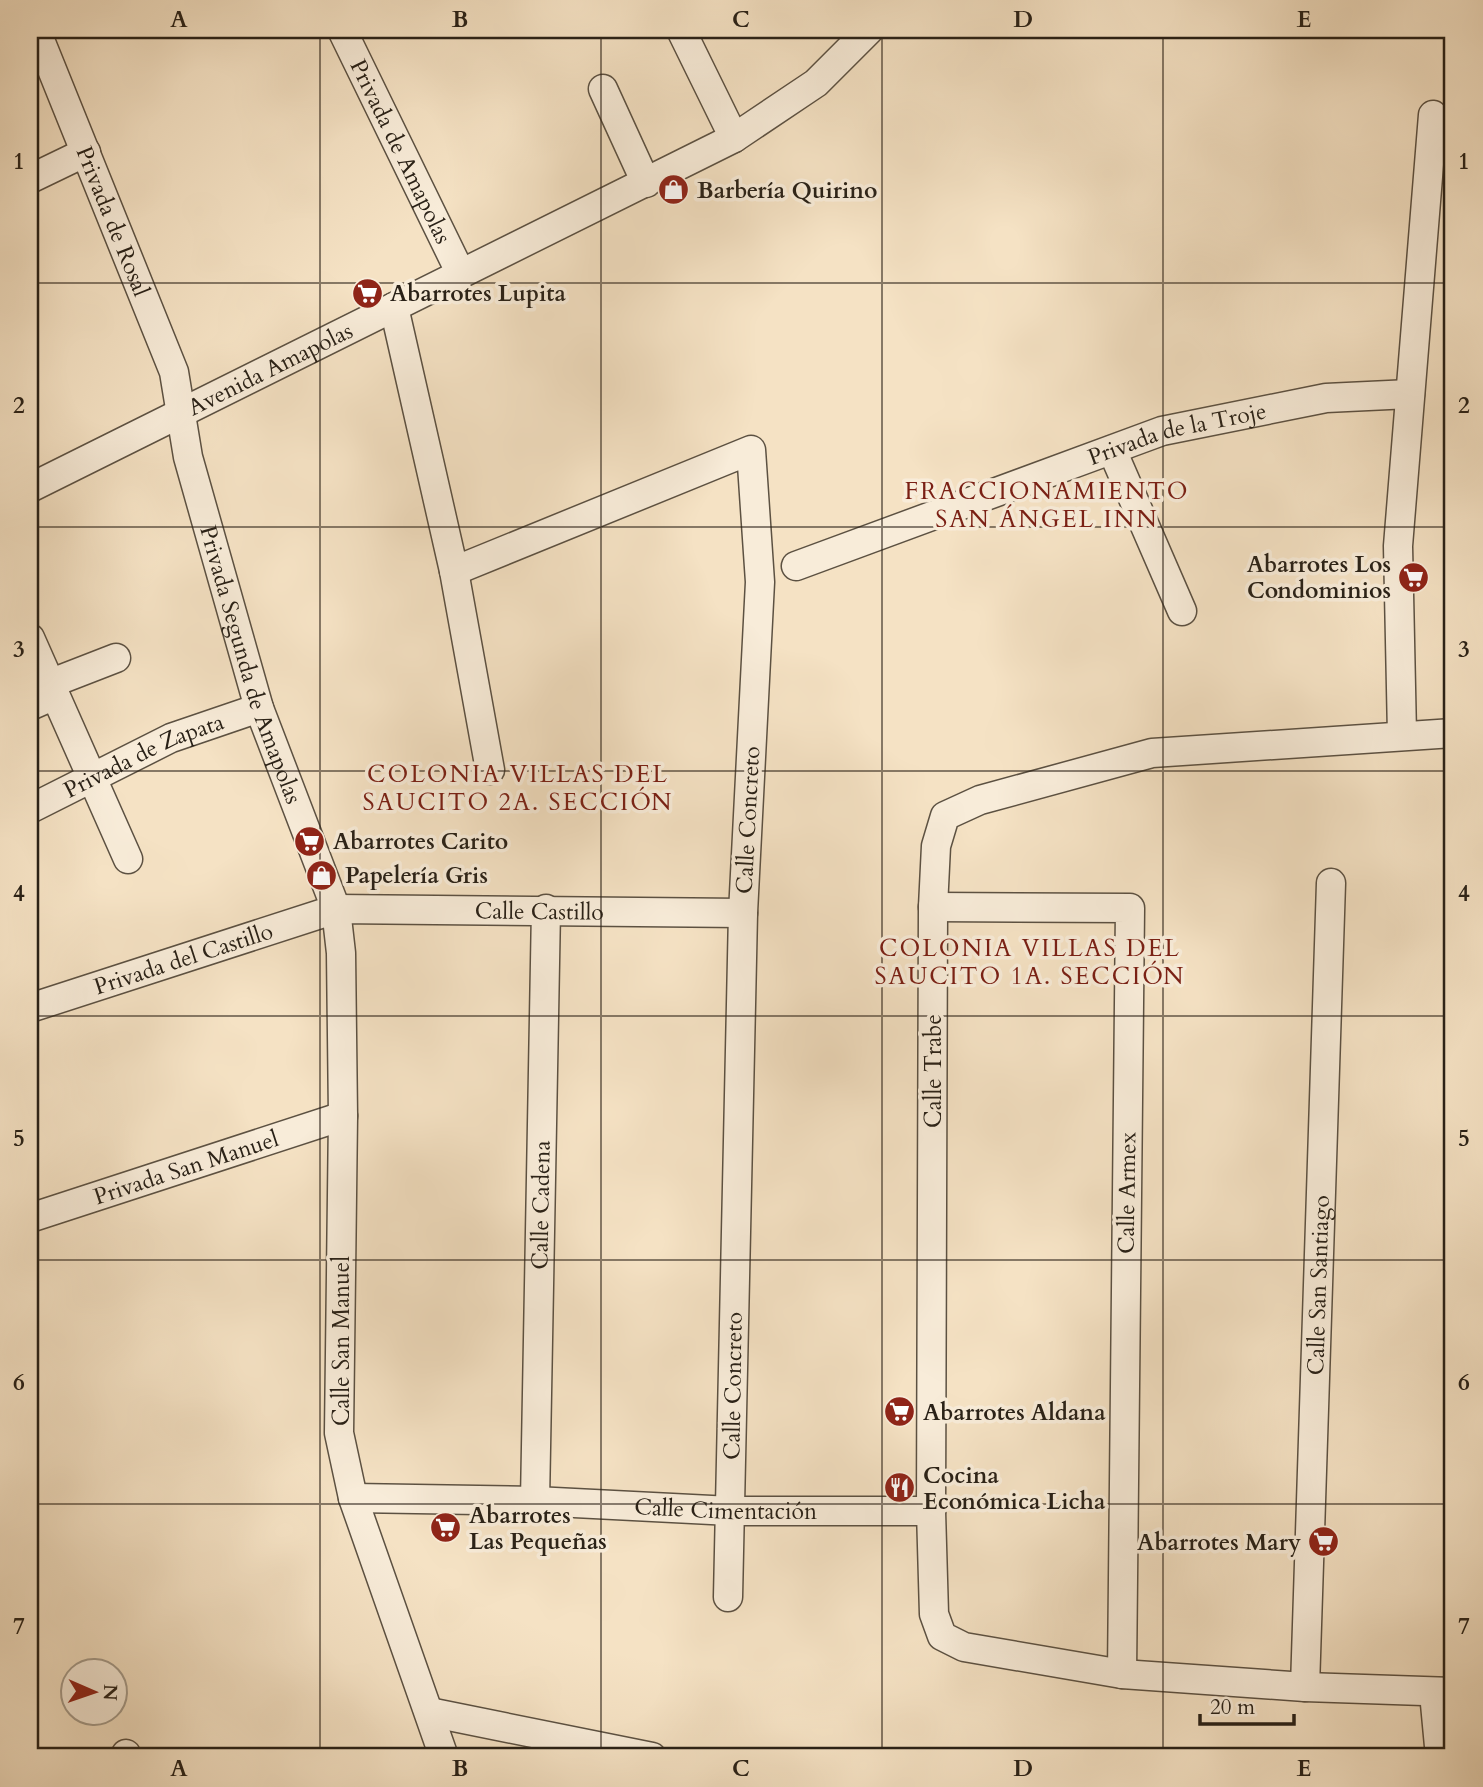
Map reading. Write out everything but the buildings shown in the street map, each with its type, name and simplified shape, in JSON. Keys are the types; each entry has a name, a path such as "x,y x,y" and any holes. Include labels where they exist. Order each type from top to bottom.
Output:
{"street":[{"name":"Privada de Rosal","path":"36,30 173,372 181,415"},
{"name":"Privada de Amapolas","path":"342,30 460,272"},
{"path":"681,30 734,138"},
{"name":"Avenida Amapolas","path":"30,488 734,138 816,83 870,30"},
{"path":"603,89 646,183"},
{"path":"1402,735 1398,546 1433,115"},
{"path":"30,179 86,152"},
{"path":"394,307 454,571 490,770"},
{"name":"Privada de la Troje","path":"796,566 1162,431 1326,398 1410,394"},
{"name":"Privada Segunda de Amapolas","path":"181,415 188,457 259,708 336,909"},
{"name":"Calle Concreto","path":"454,571 751,450 760,582 743,914 728,1597"},
{"path":"1112,450 1182,611"},
{"path":"30,638 45,695 91,776 128,859"},
{"path":"45,695 116,658"},
{"name":"Privada de Zapata","path":"30,809 171,738 259,708"},
{"name":"Calle Trabe","path":"1122,1674 964,1647 942,1636 934,1614 931,1511 933,907 936,846 945,816 980,800 1152,753 1453,733"},
{"name":"Calle San Santiago","path":"1305,1687 1331,883"},
{"name":"Calle Armex","path":"933,907 1130,908 1122,1674"},
{"name":"Calle Castillo","path":"336,909 546,909 743,914"},
{"name":"Privada del Castillo","path":"30,1008 336,909"},
{"name":"Calle San Manuel","path":"336,909 341,953 343,1116 339,1433 353,1498 444,1757"},
{"name":"Calle Cadena","path":"535,1501 546,909"},
{"name":"Privada San Manuel","path":"30,1218 343,1116"},
{"name":"Calle Cimentación","path":"353,1498 535,1501 731,1511 931,1511"},
{"path":"1122,1674 1305,1687 1444,1693 1440,1757"},
{"path":"429,1712 652,1757"}],"place":[{"name":"Barbería Quirino","path":"674,190"},
{"name":"Abarrotes Lupita","path":"367,293"},
{"name":"Abarrotes Los Condominios","path":"1414,577"},
{"name":"Abarrotes Carito","path":"310,841"},
{"name":"Papelería Gris","path":"322,875"},
{"name":"Abarrotes Aldana","path":"900,1412"},
{"name":"Cocina Económica Licha","path":"900,1488"},
{"name":"Abarrotes Las Pequeñas","path":"446,1528"},
{"name":"Abarrotes Mary","path":"1324,1542"}],"district":[{"name":"FRACCIONAMIENTO SAN ÁNGEL INN","path":"1047,505"},
{"name":"COLONIA VILLAS DEL SAUCITO 2A. SECCIÓN","path":"518,788"},
{"name":"COLONIA VILLAS DEL SAUCITO 1A. SECCIÓN","path":"1030,962"}]}
